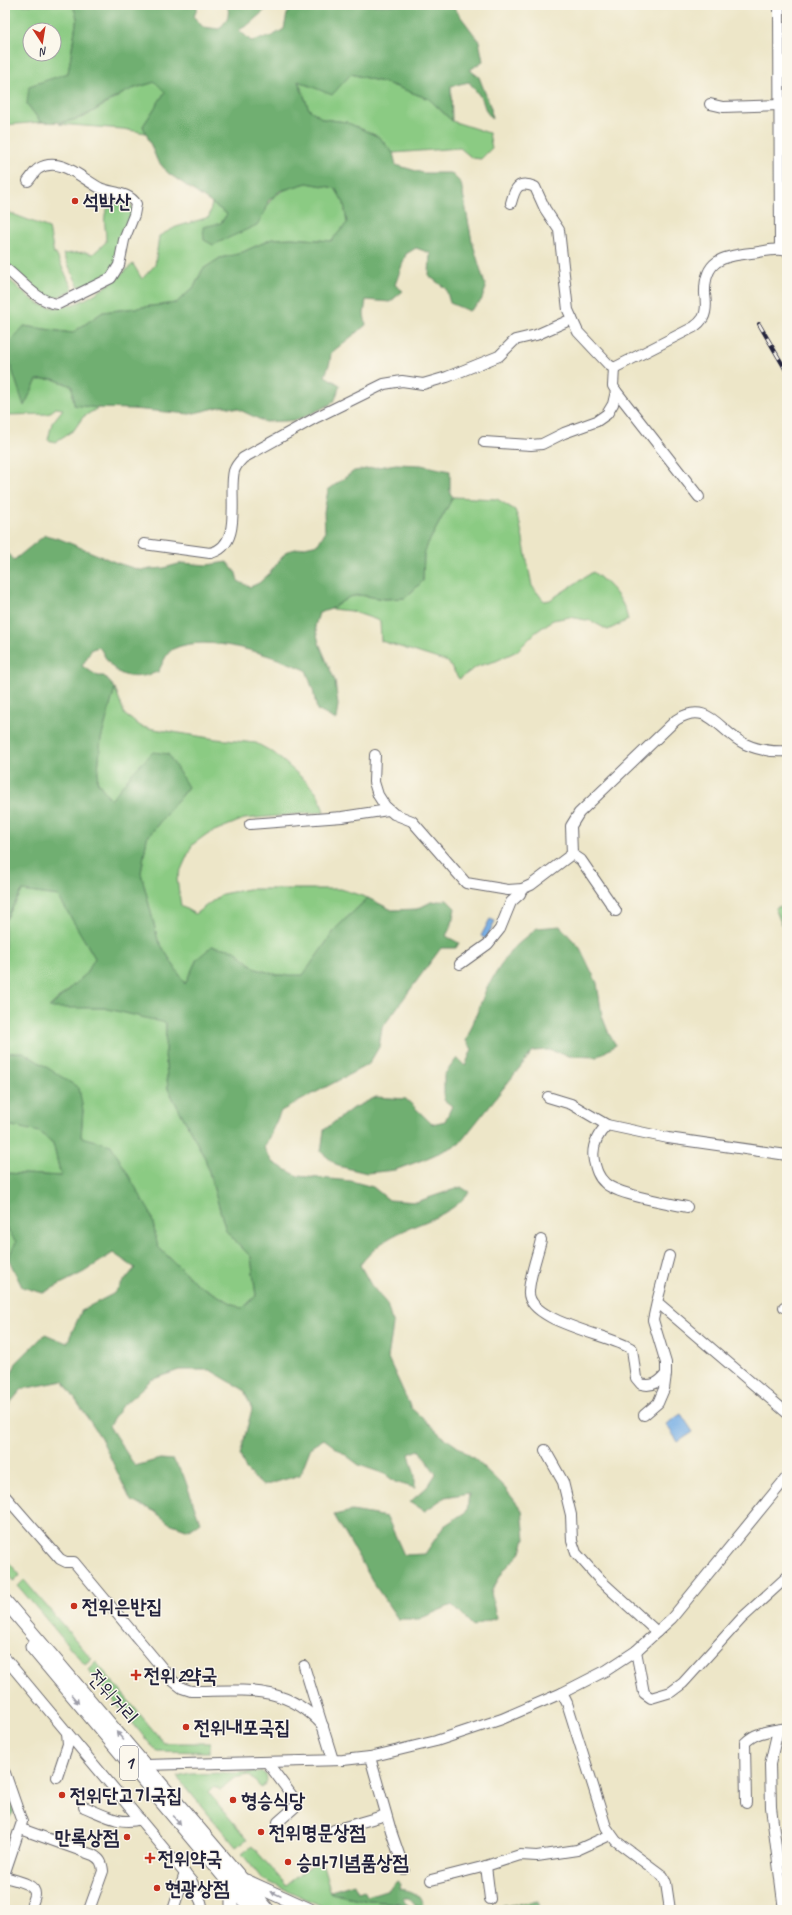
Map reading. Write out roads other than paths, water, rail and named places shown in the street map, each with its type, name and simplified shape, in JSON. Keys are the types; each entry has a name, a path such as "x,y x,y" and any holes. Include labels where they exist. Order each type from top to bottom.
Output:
{"main road":[{"name":"전위거리","path":"5,1601 145,1766 237,1882 252,1910"},
{"name":"전위거리","path":"5,1615 237,1882 268,1910"},
{"path":"232,1910 237,1882 310,1910"}],"street":[{"path":"614,368 694,327 703,318 706,304 705,284 707,270 718,261 740,254 783,250 780,105 784,48 779,5"},
{"path":"710,104 723,107 780,105"},
{"path":"5,268 48,303 58,304 111,278 119,265 124,240 134,215 136,204 134,200 124,195 100,188 64,167 48,165 37,170 28,181"},
{"path":"511,203 515,190 520,185 528,184 535,187 545,209 559,230 568,310 578,332 609,365 614,368"},
{"path":"144,544 210,553 218,552 230,534 233,515 234,471 243,458 317,417 384,384 402,381 423,384 447,377 499,356 515,340 536,335 572,319"},
{"path":"614,368 613,386 616,391 699,497"},
{"path":"484,442 531,445 542,444 564,433 596,421 607,414 613,404 616,391"},
{"path":"572,854 570,826 578,813 676,720 688,713 696,712 712,719 744,744 771,752 787,751"},
{"path":"375,755 374,782 378,795 388,810 412,821 466,883 508,890 522,889 531,885 572,854"},
{"path":"250,824 342,817 388,810"},
{"path":"572,854 581,860 616,911"},
{"path":"460,964 488,944 500,929 511,902 520,894 522,889"},
{"path":"548,1097 571,1104 607,1125 668,1138 787,1155"},
{"path":"607,1125 600,1132 593,1146 597,1172 605,1183 618,1190 687,1207"},
{"path":"541,1240 529,1292 533,1304 546,1314 585,1332 628,1347 633,1354 636,1378 641,1384 654,1385 660,1382 666,1374"},
{"path":"644,1415 658,1403 664,1389 666,1363 653,1320 669,1256"},
{"path":"657,1302 787,1413"},
{"path":"546,1450 563,1482 571,1515 572,1541 576,1553 600,1580 657,1632"},
{"path":"145,1766 333,1760 370,1757 443,1739 502,1719 562,1693 607,1670 636,1651 672,1618 787,1478"},
{"path":"5,1496 60,1558 66,1562 74,1562 173,1681 182,1688 191,1691 255,1690 270,1692 305,1708 323,1726"},
{"path":"636,1651 644,1693 651,1698 672,1692 683,1683 707,1658 742,1618 787,1577"},
{"path":"5,1658 185,1873 196,1889 202,1910"},
{"path":"304,1666 333,1760"},
{"path":"562,1693 567,1703 610,1835 663,1876 666,1883 670,1910"},
{"path":"746,1803 745,1743 751,1737 760,1733 782,1729 770,1764 771,1807 784,1910"},
{"path":"57,1777 68,1744 67,1732"},
{"path":"370,1757 386,1815 404,1869"},
{"path":"267,1762 296,1801 295,1807 278,1822"},
{"path":"5,1773 22,1822 21,1829 5,1872"},
{"path":"84,1807 122,1822 130,1822 140,1819"},
{"path":"334,1830 386,1815"},
{"path":"21,1829 93,1855 99,1859 102,1864 103,1871 89,1910"},
{"path":"431,1880 486,1866 520,1855 537,1856 577,1850 610,1835"},
{"path":"486,1866 490,1899"},
{"path":"173,1910 185,1873"},
{"path":"5,1877 31,1886 35,1895 30,1910"}],"water":[{"path":"490,919 495,921 486,939 481,936"},
{"path":"681,1414 693,1432 678,1442 666,1424"}],"railway":[{"path":"759,324 787,372"}],"place":[{"name":"석박산","path":"75,201"},
{"name":"전위은반집","path":"74,1606"},
{"name":"전위2약국","path":"136,1675"},
{"name":"전위내포국집","path":"186,1727"},
{"name":"전위단고기국집","path":"62,1795"},
{"name":"형승식당","path":"233,1800"},
{"name":"전위명문상점","path":"261,1832"},
{"name":"만록상점","path":"127,1837"},
{"name":"전위약국","path":"150,1858"},
{"name":"승마기념품상점","path":"288,1862"},
{"name":"현광상점","path":"157,1888"}]}
